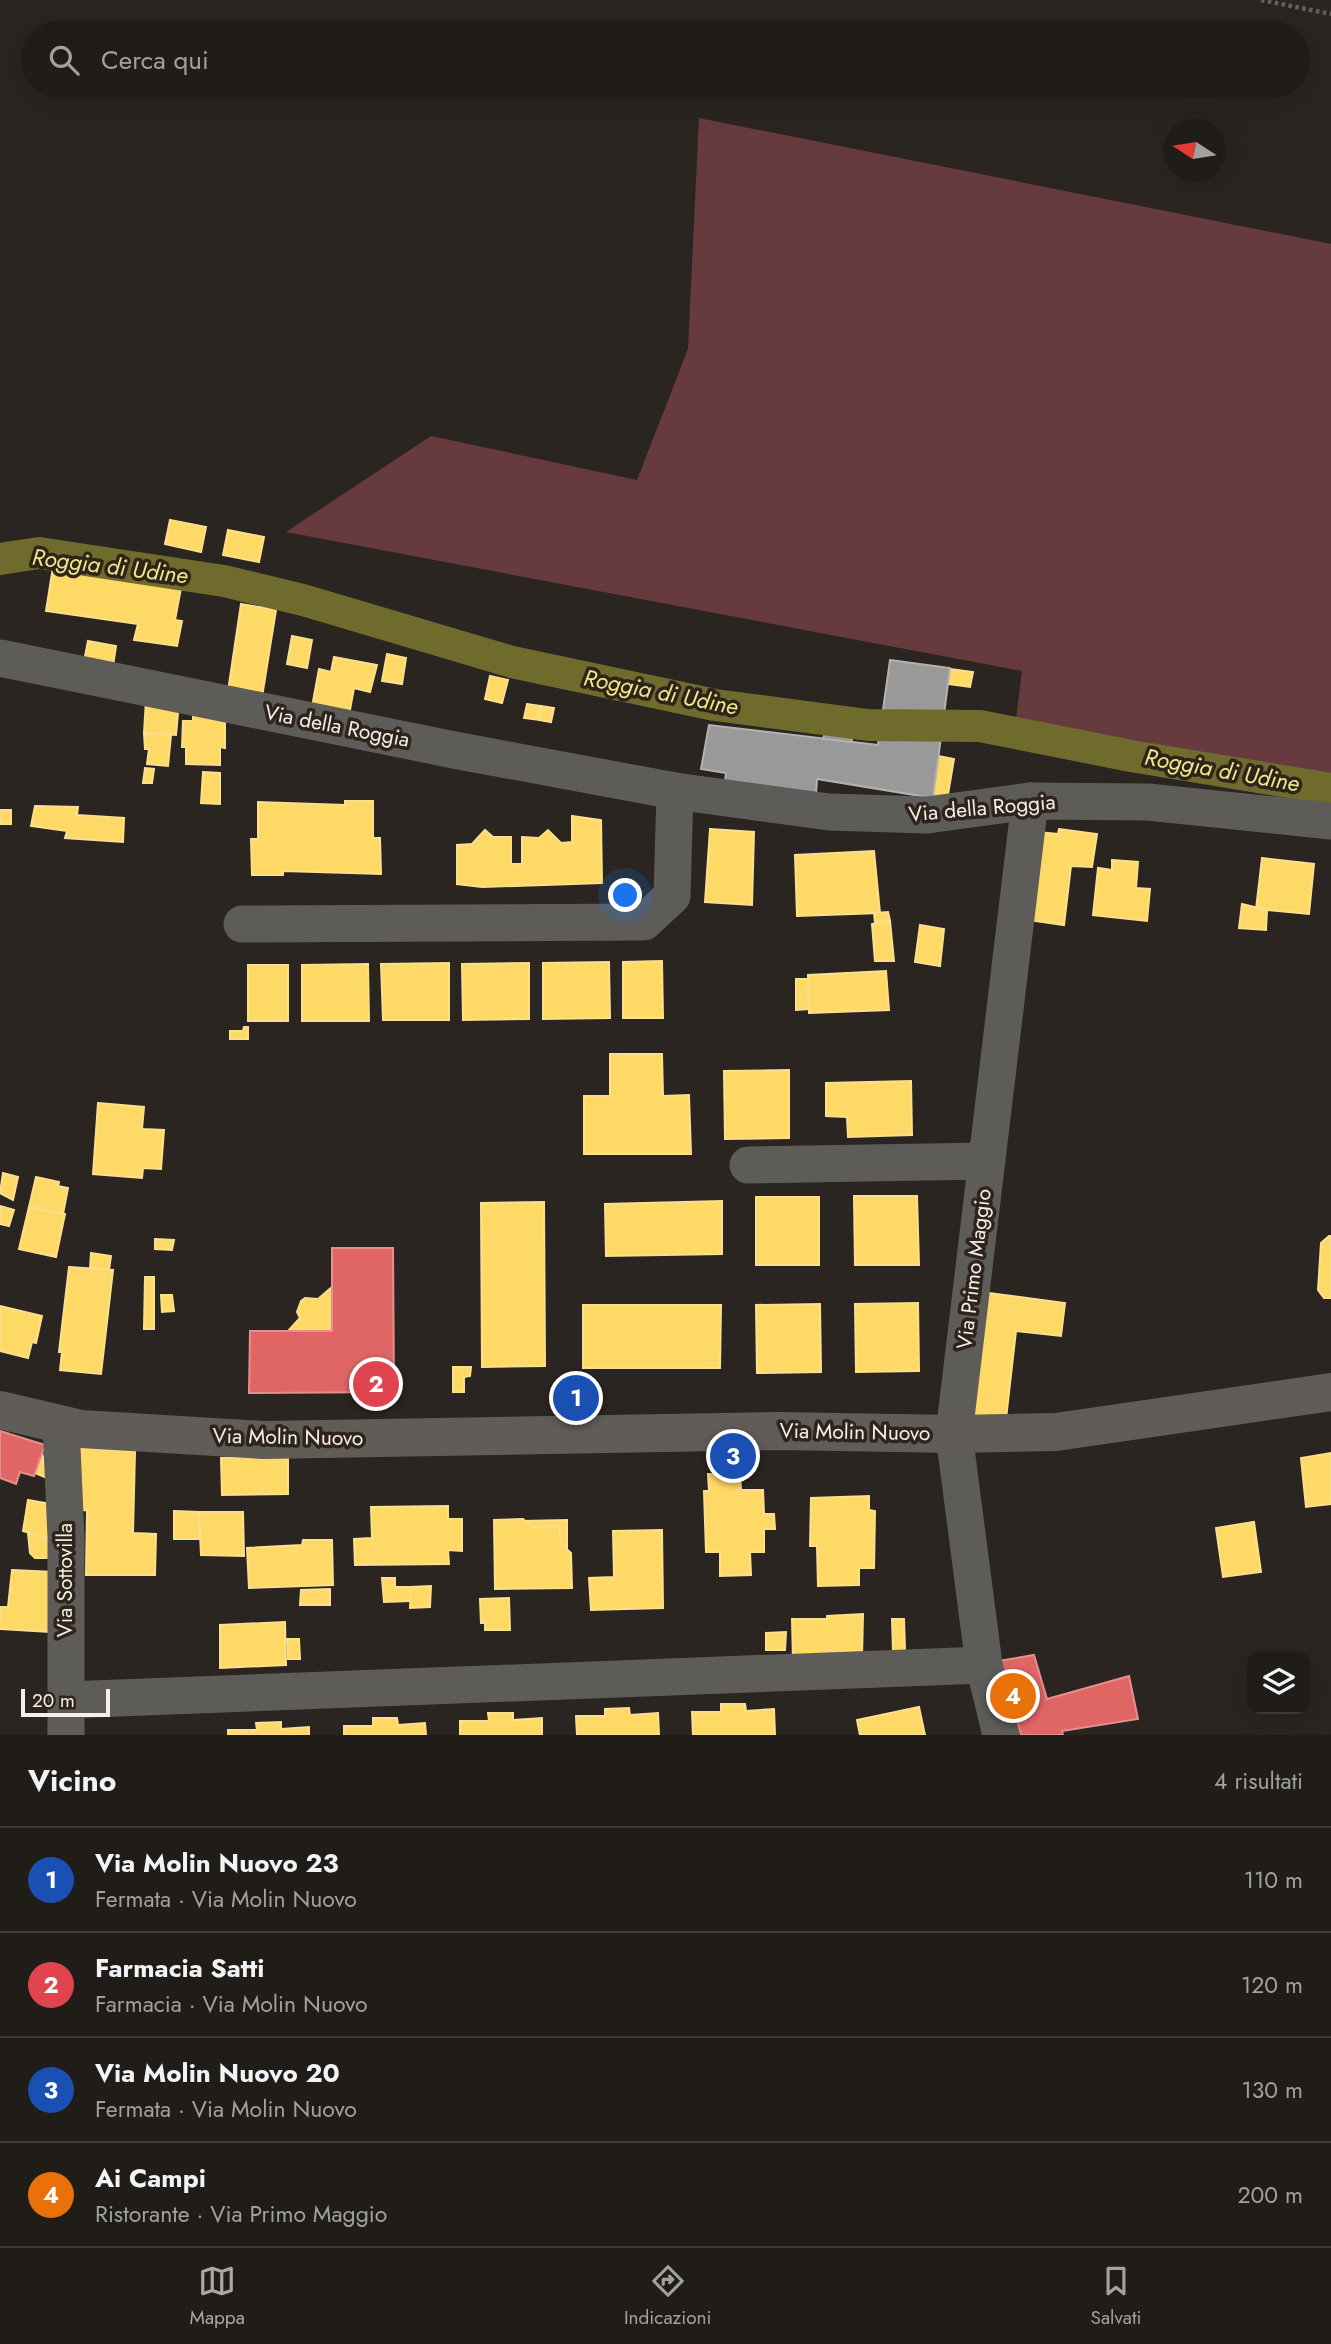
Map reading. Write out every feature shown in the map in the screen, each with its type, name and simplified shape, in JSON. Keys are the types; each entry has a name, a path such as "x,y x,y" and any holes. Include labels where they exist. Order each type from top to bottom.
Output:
{"main road":[{"name":"Via Molin Nuovo","path":"0,1410 61,1425 264,1440 780,1431 954,1434 1056,1432 1331,1392"}],"street":[{"name":"Via della Roggia","path":"0,658 675,791 829,812 927,815 1030,801 1147,802 1331,821"},
{"path":"242,924 644,922 672,896 675,791"},
{"name":"Via Primo Maggio","path":"1001,1735 984,1665 954,1434 1030,801"},
{"path":"748,1166 987,1161"},
{"name":"Via Sottovilla","path":"61,1425 66,1537 66,1717"},
{"path":"66,1717 984,1665"}],"path":[{"path":"1261,0 1331,14"}],"shaded area":[{"path":"699,118 1331,244 1331,777 1016,719 1022,671 286,532 431,436 637,480 688,349"}],"building: Abitazioni":[{"path":"170,520 206,527 201,552 165,544"},
{"path":"228,530 264,537 259,562 223,555"},
{"path":"53,567 181,588 175,620 182,621 177,646 134,640 138,624 46,611"},
{"path":"262,596 276,600 273,609 259,607"},
{"path":"241,604 276,610 262,697 228,691"},
{"path":"292,636 312,640 307,668 287,664"},
{"path":"88,641 116,646 112,672 83,667"},
{"path":"387,654 406,658 402,684 382,681"},
{"path":"334,657 377,665 370,692 354,688 349,715 312,707 319,669 331,672"},
{"path":"950,669 973,672 970,687 948,684"},
{"path":"490,676 508,680 502,703 485,699"},
{"path":"146,700 179,702 176,735 144,733"},
{"path":"527,704 541,706 539,720 524,718"},
{"path":"541,706 554,708 551,722 539,720"},
{"path":"193,707 225,712 225,748 220,747 220,765 186,764 186,747 182,747 183,721 193,721"},
{"path":"144,733 171,735 168,766 147,764 149,749 145,749"},
{"path":"938,756 954,759 947,800 933,798"},
{"path":"145,768 154,769 152,783 143,783"},
{"path":"203,772 220,773 220,804 201,803"},
{"path":"345,801 373,801 373,838 380,838 381,874 283,871 283,875 252,875 251,839 258,839 258,802 345,805"},
{"path":"35,806 78,807 77,815 124,818 123,842 65,838 67,831 31,826"},
{"path":"0,810 11,810 11,824 0,824"},
{"path":"572,816 601,820 602,883 482,887 457,884 457,845 472,844 485,830 493,837 511,837 511,864 522,864 522,837 539,838 548,830 561,843 572,842"},
{"path":"710,829 754,832 752,905 705,902"},
{"path":"1059,829 1097,834 1092,867 1071,866 1064,925 1028,920 1039,832 1058,834"},
{"path":"874,851 880,913 797,916 795,855"},
{"path":"1262,858 1314,864 1309,914 1256,909"},
{"path":"1112,860 1138,862 1136,888 1150,889 1147,921 1093,915 1098,868 1112,870"},
{"path":"1242,904 1267,910 1266,930 1239,928"},
{"path":"888,912 890,921 875,923 874,913"},
{"path":"890,921 894,961 875,961 872,924"},
{"path":"920,925 944,929 940,966 915,962"},
{"path":"662,961 663,1018 623,1018 623,962"},
{"path":"609,962 610,1018 543,1019 543,963"},
{"path":"449,963 449,1020 383,1020 381,964"},
{"path":"529,963 529,1019 463,1020 462,964"},
{"path":"368,964 369,1021 302,1021 302,965"},
{"path":"248,965 288,965 288,1021 248,1021"},
{"path":"886,971 889,1010 809,1013 808,975"},
{"path":"796,979 808,979 809,1009 796,1010"},
{"path":"244,1027 248,1027 248,1039 230,1039 230,1031 243,1031"},
{"path":"610,1054 662,1054 663,1096 689,1095 691,1154 584,1154 584,1096 610,1096"},
{"path":"789,1070 789,1138 725,1139 724,1071"},
{"path":"911,1081 912,1135 848,1137 847,1117 826,1116 826,1083"},
{"path":"98,1103 144,1107 142,1129 164,1130 161,1169 143,1168 142,1178 93,1174"},
{"path":"3,1173 18,1177 13,1200 0,1193"},
{"path":"36,1177 59,1182 58,1186 68,1188 63,1214 29,1207"},
{"path":"854,1196 917,1196 919,1265 855,1265"},
{"path":"756,1197 819,1197 819,1265 756,1265"},
{"path":"722,1201 722,1254 606,1256 605,1204"},
{"path":"544,1202 545,1366 482,1367 481,1203"},
{"path":"0,1206 14,1210 9,1226 0,1224"},
{"path":"29,1207 65,1214 56,1257 19,1249"},
{"path":"1329,1236 1331,1298 1324,1298 1318,1290 1321,1243"},
{"path":"155,1239 174,1240 172,1250 155,1249"},
{"path":"91,1253 111,1256 109,1270 90,1269"},
{"path":"69,1267 113,1270 101,1374 60,1370 62,1352 59,1352"},
{"path":"145,1277 154,1277 154,1329 144,1329"},
{"path":"332,1287 332,1331 288,1331 300,1318 297,1312 301,1301 305,1298 318,1299"},
{"path":"981,1292 1065,1303 1061,1336 1016,1331 1006,1419 966,1415"},
{"path":"161,1295 172,1295 174,1311 162,1312"},
{"path":"918,1303 919,1371 856,1372 855,1304"},
{"path":"820,1304 821,1372 757,1373 756,1305"},
{"path":"583,1305 721,1305 720,1368 583,1368"},
{"path":"0,1306 42,1316 36,1343 32,1342 28,1358 0,1351"},
{"path":"453,1367 471,1367 470,1376 464,1377 464,1392 453,1392"},
{"path":"78,1448 135,1451 133,1533 156,1534 155,1575 86,1575 87,1510 73,1511"},
{"path":"42,1452 47,1478 35,1473"},
{"path":"1331,1453 1331,1504 1306,1507 1301,1458"},
{"path":"288,1456 288,1494 222,1495 221,1458"},
{"path":"708,1474 740,1475 741,1490 763,1490 764,1514 774,1514 775,1529 764,1529 764,1552 750,1552 751,1575 720,1576 720,1552 706,1552 704,1491 709,1491"},
{"path":"869,1496 869,1510 875,1511 874,1568 859,1568 859,1585 818,1586 817,1546 810,1546 811,1498"},
{"path":"28,1500 57,1505 55,1540 23,1531"},
{"path":"448,1506 448,1519 462,1519 462,1551 448,1550 449,1564 355,1565 354,1539 372,1538 371,1507"},
{"path":"174,1511 199,1512 200,1539 174,1539"},
{"path":"199,1512 243,1512 244,1556 201,1555"},
{"path":"523,1519 533,1527 560,1526 561,1544 571,1553 572,1588 495,1589 494,1520"},
{"path":"567,1520 567,1550 561,1544 560,1526 533,1527 525,1521"},
{"path":"1254,1522 1261,1572 1223,1577 1216,1528"},
{"path":"662,1530 663,1608 591,1610 589,1578 614,1577 613,1531"},
{"path":"28,1533 51,1539 51,1552 47,1558 35,1558 30,1553"},
{"path":"303,1540 332,1540 333,1585 249,1588 247,1548 302,1545"},
{"path":"12,1570 54,1572 50,1632 0,1629 0,1607 8,1607"},
{"path":"382,1578 395,1578 395,1587 411,1587 410,1601 384,1602"},
{"path":"431,1586 430,1607 410,1608 411,1587"},
{"path":"330,1589 330,1605 300,1605 301,1590"},
{"path":"509,1598 510,1630 485,1630 485,1623 481,1623 480,1599"},
{"path":"863,1614 862,1658 793,1661 792,1619 827,1619 827,1616"},
{"path":"892,1619 904,1619 905,1650 893,1651"},
{"path":"285,1622 286,1665 220,1668 220,1625"},
{"path":"786,1632 785,1650 766,1650 766,1633"},
{"path":"287,1639 299,1639 300,1659 288,1659"},
{"path":"721,1704 745,1704 746,1711 774,1709 775,1735 693,1735 692,1712 721,1712"},
{"path":"919,1707 925,1735 860,1735 857,1720"},
{"path":"629,1708 630,1715 658,1713 659,1735 577,1735 576,1716 605,1716 605,1709"},
{"path":"488,1713 513,1713 513,1720 542,1718 542,1735 460,1735 460,1721 489,1721"},
{"path":"373,1718 397,1718 398,1725 425,1723 426,1735 344,1735 344,1726 373,1726"},
{"path":"281,1722 281,1729 309,1727 309,1735 228,1735 228,1730 257,1730 256,1723"}],"building: Negozi":[{"path":"332,1248 393,1248 394,1392 249,1393 250,1331 332,1331"},
{"path":"0,1431 45,1445 34,1476 20,1472 16,1484 0,1478"},
{"path":"1034,1655 1047,1699 1129,1676 1138,1719 1062,1731 1063,1735 1021,1735 998,1661"}],"building: Industria":[{"path":"890,660 950,668 933,798 817,779 816,795 724,789 726,773 701,769 709,725 878,745"},
{"path":"826,729 854,733 851,742 823,739"}],"waterway":[{"name":"Roggia di Udine","path":"0,559 39,553 224,581 303,600 512,662 715,705 868,725 980,726 1131,756 1331,789"}],"place":[{"name":"Farmacia Satti","path":"376,1384"},
{"name":"Via Molin Nuovo 23","path":"576,1398"},
{"name":"Via Molin Nuovo 20","path":"733,1456"},
{"name":"Ai Campi","path":"1013,1696"}]}
